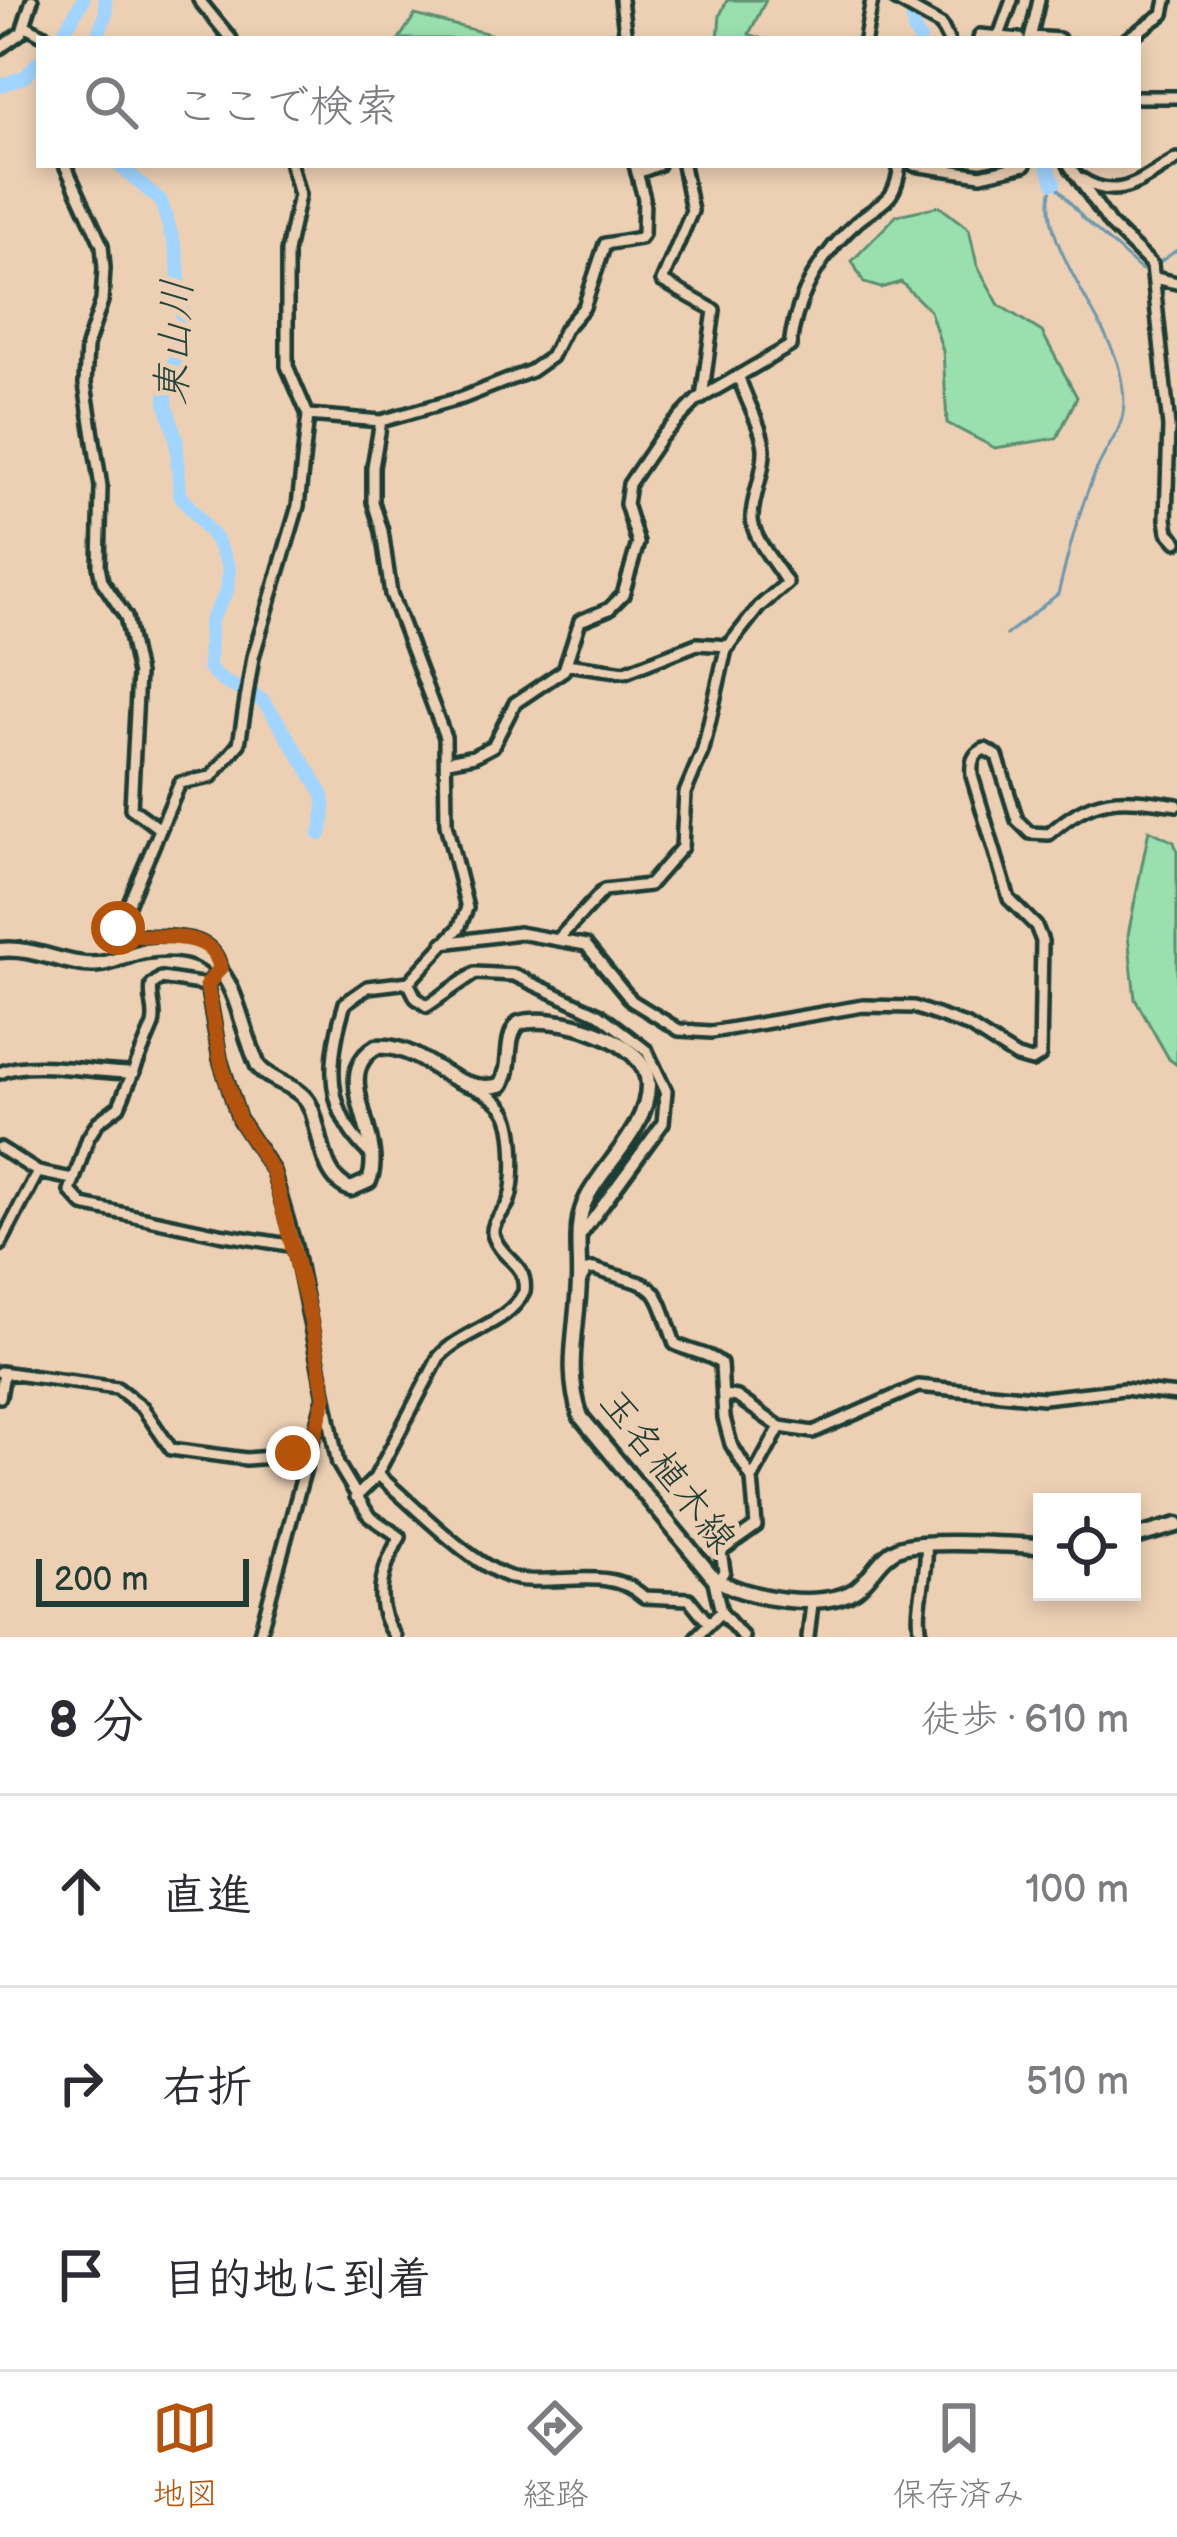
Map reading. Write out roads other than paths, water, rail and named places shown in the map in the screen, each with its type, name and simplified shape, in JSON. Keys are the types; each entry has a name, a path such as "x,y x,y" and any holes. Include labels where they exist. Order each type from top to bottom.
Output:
{"main road":[{"path":"0,950 23,948 100,964 169,949 205,954 220,968 258,1066 309,1103 329,1168 341,1185 351,1189 364,1186 376,1160 357,1087 361,1058 376,1047 400,1048 468,1086"},
{"name":"玉名植木線","path":"468,1086 501,1085 509,1068 513,1030 528,1021 614,1038 645,1070 649,1086 643,1108 582,1208 572,1381 580,1417 716,1579 731,1587 812,1604"},
{"path":"1141,1535 1177,1525"},
{"path":"812,1604 852,1592 896,1549 1033,1546"}],"street":[{"path":"0,48 22,32 32,0"},
{"path":"199,0 229,36"},
{"path":"621,0 626,36"},
{"path":"866,36 872,0"},
{"path":"896,0 941,25 946,36"},
{"path":"980,36 999,36 1012,0"},
{"path":"1028,36 1039,0"},
{"path":"1131,36 1163,14 1166,0"},
{"path":"24,25 44,36"},
{"path":"1141,97 1177,97"},
{"path":"1076,176 1096,189 1118,192 1177,159"},
{"path":"66,168 101,245 104,268 102,301 87,346 85,384 101,487 99,566 102,581 126,617 138,674 131,808 160,829"},
{"path":"292,168 299,195 287,252 287,367 308,416 298,506 253,657 238,744 211,777 179,783 118,928 128,936 158,933 185,938 218,958 220,968 207,985 220,1059 239,1119 273,1172 295,1246 338,1464 369,1516 400,1537 388,1557 380,1587 383,1618 394,1637"},
{"path":"684,168 692,211 662,280 714,310 702,398"},
{"path":"448,761 494,746 515,703 564,670 580,621 617,603 638,544 626,504 629,484 677,417 790,346 801,295 857,222 890,199 900,168"},
{"path":"934,168 981,175 1012,168"},
{"path":"1071,168 1110,224 1152,266 1168,427 1166,519 1168,532 1177,542"},
{"path":"308,416 381,421 498,386 551,358 565,329 584,307 605,244 644,234 644,199 636,169"},
{"path":"1155,278 1177,283"},
{"path":"559,938 604,890 649,885 682,847 685,793 703,750 728,646 759,607 787,583 751,518 764,453 739,377"},
{"path":"376,1160 350,1135 334,1097 338,1030 351,996 368,987 408,982 459,928 467,913 446,824 445,737 386,575 372,492 381,421"},
{"path":"566,664 625,672 697,644 728,646"},
{"path":"443,943 519,933 559,938 592,950 632,1001 679,1030 711,1032 863,1006 914,1007 968,1026 1017,1057 1032,1061 1040,1056 1042,941 1036,926 1009,899 972,776 977,752 985,749 998,756 1017,820 1030,832 1048,834 1071,814 1107,800 1145,799 1177,805"},
{"path":"408,982 416,998 427,1006 476,973 514,974 599,1014 647,1051 666,1091 663,1124 578,1238"},
{"path":"207,985 161,978 152,986 149,998 156,1014 134,1072 119,1106 98,1122 88,1138 70,1191 82,1205 295,1246"},
{"path":"0,1073 33,1067 98,1074 134,1072"},
{"path":"356,1497 377,1474 439,1357 452,1342 503,1317 524,1292 524,1273 494,1238 493,1227 508,1202 512,1135 506,1113 481,1090 468,1086"},
{"path":"0,1148 38,1172 72,1179"},
{"path":"0,1245 38,1172"},
{"path":"580,1282 587,1270 594,1269 648,1285 658,1293 675,1344 721,1364 731,1444 752,1479 756,1526 721,1551 724,1571 716,1579 721,1612 743,1637"},
{"path":"0,1397 2,1373 117,1388 143,1408 170,1450 246,1459 309,1454"},
{"path":"724,1395 736,1397 780,1427 800,1432 823,1430 917,1386 1043,1398 1124,1388 1177,1395"},
{"path":"264,1634 325,1397"},
{"path":"752,1479 780,1427"},
{"path":"377,1474 430,1524 515,1580 593,1579 634,1588 644,1597 689,1599 709,1624"},
{"path":"922,1637 918,1625 928,1566 926,1545"},
{"path":"808,1637 812,1604"},
{"path":"696,1637 721,1612"}],"waterway":[{"path":"62,36 83,0"},
{"name":"東山川","path":"97,36 106,14 105,0"},
{"path":"911,0 918,36"},
{"path":"0,86 26,76 36,64"},
{"name":"東山川","path":"122,168 161,201 177,254 183,323 180,347 167,378 166,404 176,438 180,495 217,541 229,568 227,591 210,622 209,667 221,680 263,701 274,717 323,796 320,834"},
{"path":"1048,168 1054,183"},
{"path":"1054,183 1084,219 1140,269 1147,271 1177,250"},
{"path":"1006,635 1058,594 1082,508 1119,428 1124,404 1112,348 1073,276 1053,226 1054,183"}]}
